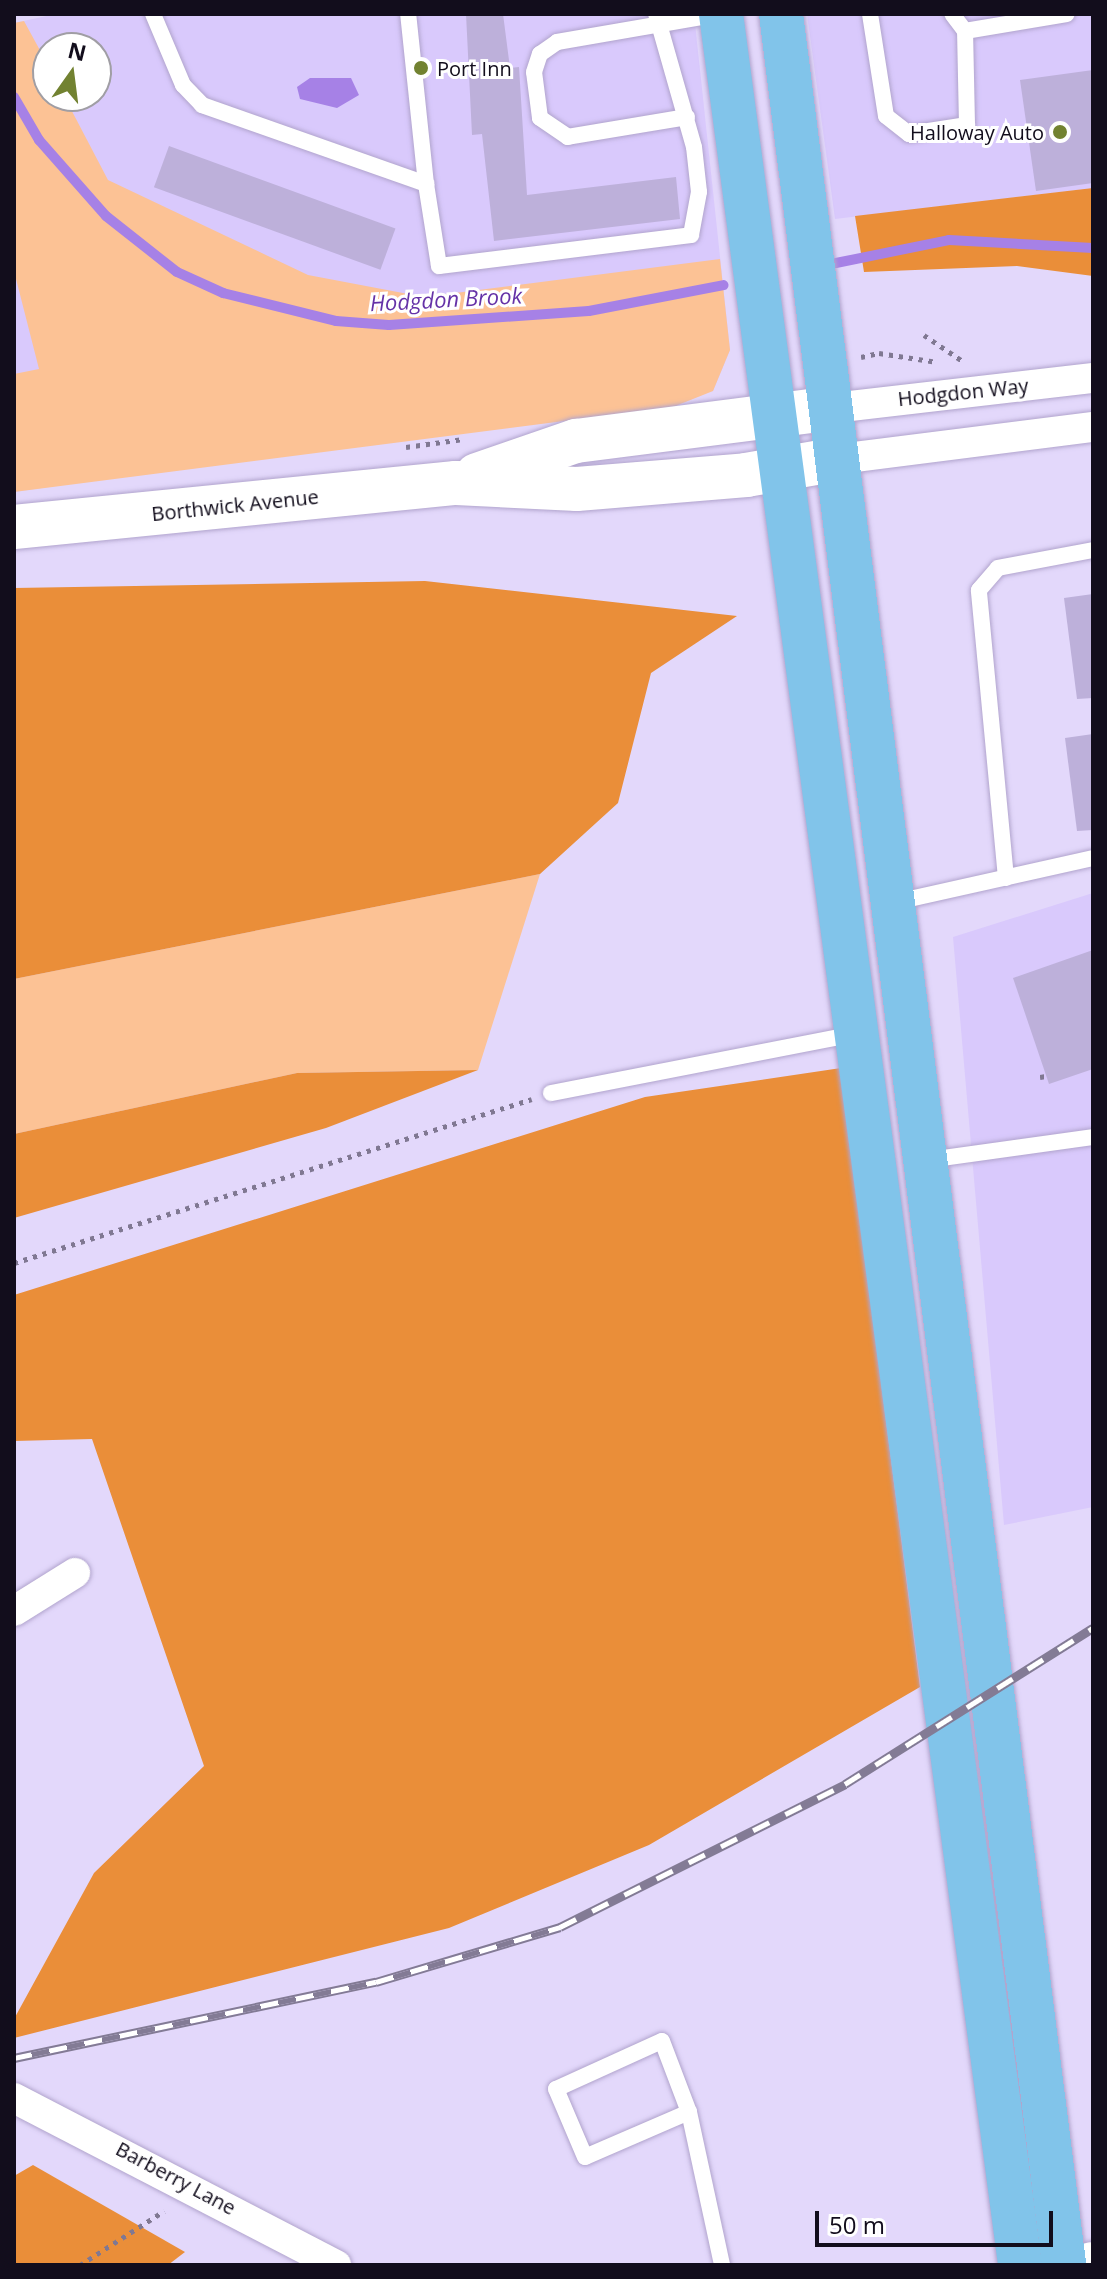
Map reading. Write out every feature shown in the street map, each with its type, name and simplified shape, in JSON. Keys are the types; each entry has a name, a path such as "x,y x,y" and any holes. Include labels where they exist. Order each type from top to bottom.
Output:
{"main road":[{"path":"721,14 777,470 858,1033 1020,2265"},
{"path":"781,14 833,408 1064,2265"}],"street":[{"name":"Hodgdon Way","path":"833,408 1093,378"},
{"name":"Borthwick Avenue","path":"456,483 576,441 833,408"},
{"path":"839,459 1093,427"},
{"name":"Borthwick Avenue","path":"14,527 456,483 577,489 777,470 839,459"},
{"path":"14,1611 75,1573"},
{"name":"Barberry Lane","path":"14,2098 336,2265"}],"lane":[{"path":"153,14 183,85 202,105 426,184"},
{"path":"408,14 426,184 439,266 691,235 699,192 687,117 658,19"},
{"path":"687,117 568,137 540,118 534,72 540,54 557,42 658,19 721,14"},
{"path":"870,14 886,116 909,134 967,125 965,31 952,14"},
{"path":"965,31 1067,14"},
{"path":"1006,878 979,590 998,568 1093,550"},
{"path":"894,902 1093,858"},
{"path":"551,1093 858,1033"},
{"path":"926,1160 1093,1137"},
{"path":"689,2112 585,2157 556,2089 662,2041 689,2112 722,2265"}],"path":[{"path":"924,335 961,360"},
{"path":"879,353 918,363 976,358"},
{"path":"14,1263 551,1093"},
{"path":"80,2265 171,2208"}],"shaded area":[{"path":"56,14 694,14 730,350 713,391 14,492 14,23"},
{"path":"807,14 1093,14 1093,188 835,219"},
{"path":"24,21 32,36 32,112 72,112 108,180 308,275 424,297 720,259 730,350 713,391 673,407 14,492 14,374 39,369 14,271 14,23"},
{"path":"310,78 351,78 359,95 337,108 300,99 297,87"},
{"path":"1093,188 1093,276 1017,266 864,272 855,216"},
{"path":"425,581 737,616 651,673 618,803 540,874 14,979 14,588"},
{"path":"540,874 478,1070 297,1073 14,1134 14,979"},
{"path":"1093,893 1093,1507 1004,1525 953,937"},
{"path":"841,1068 920,1687 649,1845 449,1928 14,2038 14,2019 94,1873 204,1766 92,1439 14,1441 14,1295 645,1097"},
{"path":"478,1070 326,1128 14,1218 14,1134 297,1073"},
{"path":"33,2165 185,2252 168,2265 14,2265 14,2176"}],"building":[{"path":"466,14 503,14 510,68 519,67 527,195 676,177 680,219 494,241 482,134 472,135"},
{"name":"Halloway Auto","path":"1093,70 1093,183 1036,191 1020,80"},
{"path":"169,146 395,228 380,270 154,187"},
{"path":"1093,594 1093,698 1077,699 1064,598"},
{"path":"1093,734 1093,830 1077,831 1065,738"},
{"path":"1093,950 1093,1069 1049,1084 1013,978"}],"waterway":[{"name":"Hodgdon Brook","path":"14,97 39,140 106,216 177,272 223,293 336,321 389,325 589,311 724,285"},
{"name":"Hodgdon Brook","path":"836,263 949,240 1093,248"}],"railway":[{"path":"14,2058 376,1982 560,1927 845,1784 1093,1628"}],"place":[{"name":"Port Inn","path":"421,68"},
{"name":"Halloway Auto","path":"1060,132"}]}
